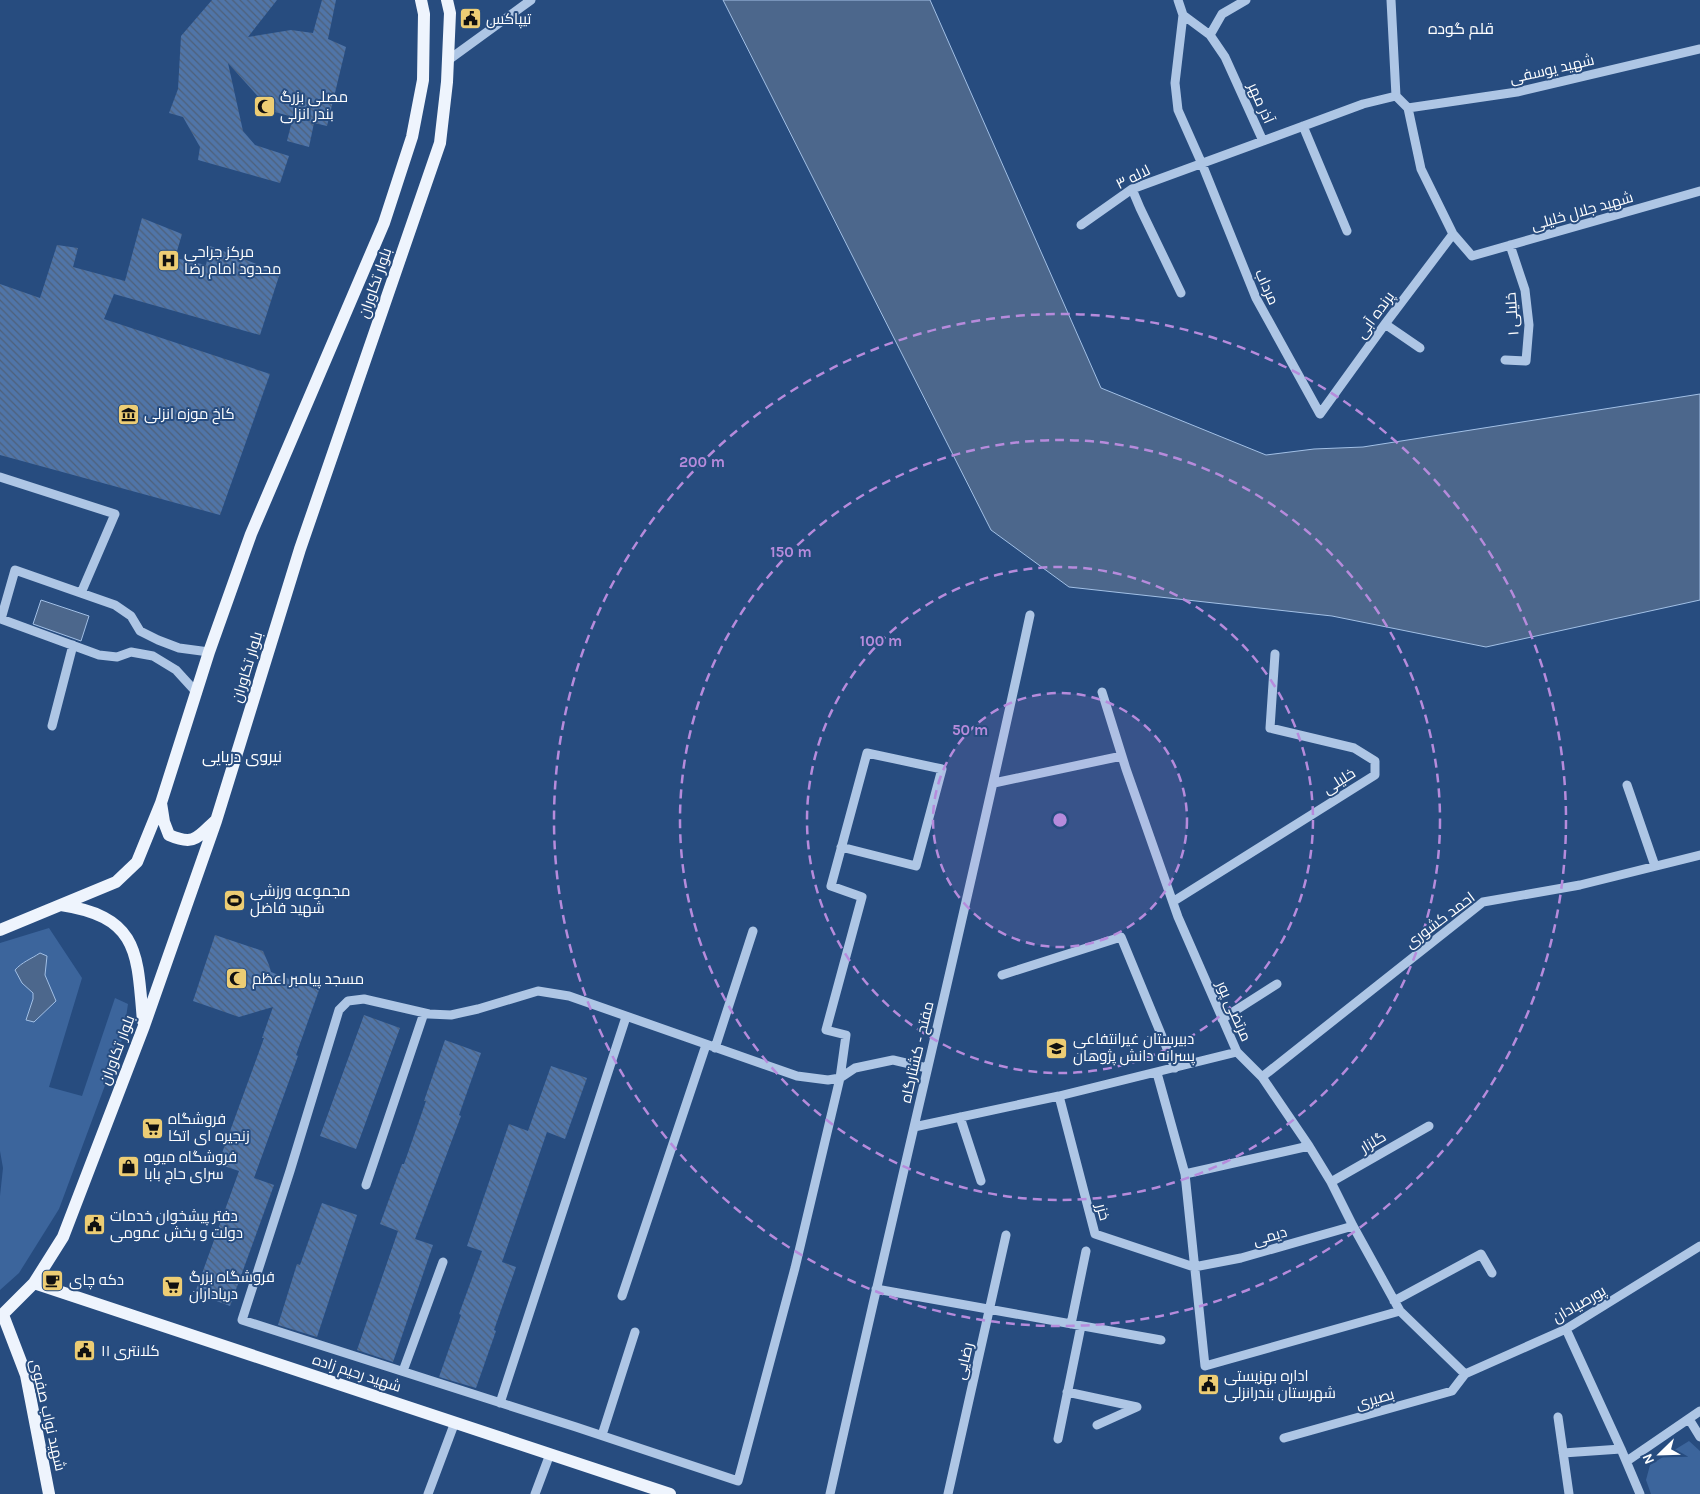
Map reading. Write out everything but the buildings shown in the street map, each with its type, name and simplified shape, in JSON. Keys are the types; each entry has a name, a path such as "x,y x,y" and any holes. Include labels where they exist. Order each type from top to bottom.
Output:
{"main road":[{"name":"بلوار تکاوران","path":"60,904 116,882 137,862 161,803 251,534 384,223 412,137 424,80 424,14 422,0"},
{"name":"بلوار تکاوران","path":"2,1316 34,1283 63,1237 144,1026 216,821 300,549 440,143 447,82 450,13 447,0"},
{"path":"161,803 164,822 169,835 181,840 194,840 216,821"},
{"path":"0,930 60,904 93,911 115,923 126,935 138,962 144,1026"},
{"name":"شهید رحیم زاده","path":"34,1283 550,1454 642,1489 670,1494"},
{"name":"شهید نواب صفوی","path":"2,1316 26,1374 49,1494"}],"street":[{"path":"447,60 531,0"},
{"path":"1178,0 1184,15"},
{"path":"1210,35 1222,14 1246,0"},
{"path":"1391,0 1396,96 1408,108 1420,169 1453,234"},
{"name":"آذر مهر","path":"1184,15 1210,35 1225,57 1263,141 1363,104 1396,96"},
{"name":"مرداب","path":"1184,15 1175,83 1178,110 1256,298 1320,414"},
{"name":"شهید یوسفی","path":"1408,108 1517,92 1700,49"},
{"path":"1303,126 1347,231"},
{"name":"لاله ۳","path":"1081,225 1132,189 1263,141"},
{"path":"1132,189 1181,293"},
{"name":"شهید جلال خلیلی","path":"1453,234 1472,256 1700,192"},
{"name":"پرنده آبی","path":"1320,414 1453,234"},
{"name":"خلیلی ۱","path":"1505,360 1526,361 1529,325 1525,290 1510,245"},
{"path":"1385,324 1420,348"},
{"path":"0,478 115,514 81,593"},
{"path":"197,693 176,670 153,656 131,652 117,656 99,655 1,619 15,570 115,605 131,616 140,631 158,640 179,648 210,652"},
{"name":"مفتح - کشتارگاه","path":"830,1494 994,783 1030,615"},
{"path":"52,726 72,645"},
{"name":"خلیلی","path":"1174,901 1375,775 1375,761 1354,748 1270,728 1276,654"},
{"name":"مرتضی پور","path":"1102,692 1122,756 1178,917 1237,1052 1262,1077 1309,1146 1331,1182 1400,1311 1465,1374"},
{"path":"842,847 916,866 942,768 868,753 831,886 862,897 826,1030 846,1035 840,1078 795,1268 738,1481 602,1435 242,1320 290,1171 338,1010 348,1001 364,999 424,1013 451,1015 538,991 569,996 797,1076 828,1080 840,1078 855,1068 893,1060 927,1068"},
{"path":"994,783 1122,756"},
{"path":"1627,785 1655,866"},
{"name":"احمد کشوری","path":"1262,1077 1483,902 1580,885 1700,854"},
{"path":"622,1296 754,930"},
{"path":"1002,975 1121,937 1175,1068"},
{"path":"1222,1019 1278,984"},
{"path":"366,1185 424,1013"},
{"path":"500,1402 626,1017"},
{"path":"914,1127 1060,1096 1237,1052"},
{"path":"1157,1073 1185,1174 1205,1366 1400,1311"},
{"name":"خزر","path":"1060,1096 1095,1234 1194,1267"},
{"path":"960,1117 981,1181"},
{"name":"گلزار","path":"1331,1182 1428,1126"},
{"path":"1185,1174 1309,1146"},
{"name":"دیمی","path":"1194,1267 1241,1258 1353,1226"},
{"name":"رضایی","path":"948,1494 1006,1235"},
{"name":"پورصیادان","path":"1465,1374 1566,1329 1700,1246"},
{"path":"1071,1324 1086,1251"},
{"path":"1394,1301 1481,1254 1492,1273"},
{"path":"403,1372 443,1262"},
{"path":"876,1289 1161,1340"},
{"path":"1058,1439 1081,1326"},
{"path":"1566,1329 1627,1461 1640,1494"},
{"path":"602,1435 635,1332"},
{"name":"بصیری","path":"1284,1438 1452,1392 1465,1374"},
{"path":"1068,1392 1137,1407 1097,1425"},
{"path":"1627,1461 1700,1411"},
{"path":"1558,1417 1569,1494"},
{"path":"1689,1419 1700,1436"},
{"path":"428,1494 455,1422"},
{"path":"1563,1454 1621,1449"},
{"path":"535,1494 550,1454"}],"shaded area":[{"path":"723,0 930,0 1101,388 1266,455 1314,449 1363,447 1700,394 1700,600 1486,647 1332,616 1069,587 991,530"},
{"path":"41,600 89,616 81,641 33,624"},
{"path":"49,928 82,978 49,1087 82,1096 115,998 128,1004 123,1037 59,1209 19,1273 0,1290 0,1196 3,1168 0,1151 0,943"},
{"path":"40,953 47,956 45,975 56,1001 34,1022 26,1020 33,999 33,993 22,983 15,970"},
{"path":"1689,1441 1700,1451 1700,1494 1651,1494 1646,1480 1650,1465"}],"place":[{"name":"تیپاکس","path":"470,19"},
{"name":"مصلی بزرگ بندر انزلی","path":"264,106"},
{"name":"مرکز جراحی محدود امام رضا","path":"168,261"},
{"name":"کاخ موزه انزلی","path":"128,414"},
{"name":"مجموعه ورزشی شهید فاضل","path":"234,900"},
{"name":"مسجد پیامبر اعظم","path":"236,979"},
{"name":"دبیرستان غیرانتفاعی پسرانه دانش پژوهان","path":"1057,1048"},
{"name":"فروشگاه زنجیره ای اتکا","path":"152,1128"},
{"name":"فروشگاه میوه سرای حاج بابا","path":"128,1166"},
{"name":"دفتر پیشخوان خدمات دولت و بخش عمومی","path":"94,1225"},
{"name":"دکه چای","path":"53,1280"},
{"name":"فروشگاه بزرگ دریاداران","path":"173,1286"},
{"name":"کلانتری ۱۱","path":"85,1351"},
{"name":"اداره بهزیستی شهرستان بندرانزلی","path":"1208,1385"}],"district":[{"name":"قلم گوده","path":"1461,28"},
{"name":"نیروی دریایی","path":"242,756"}]}
